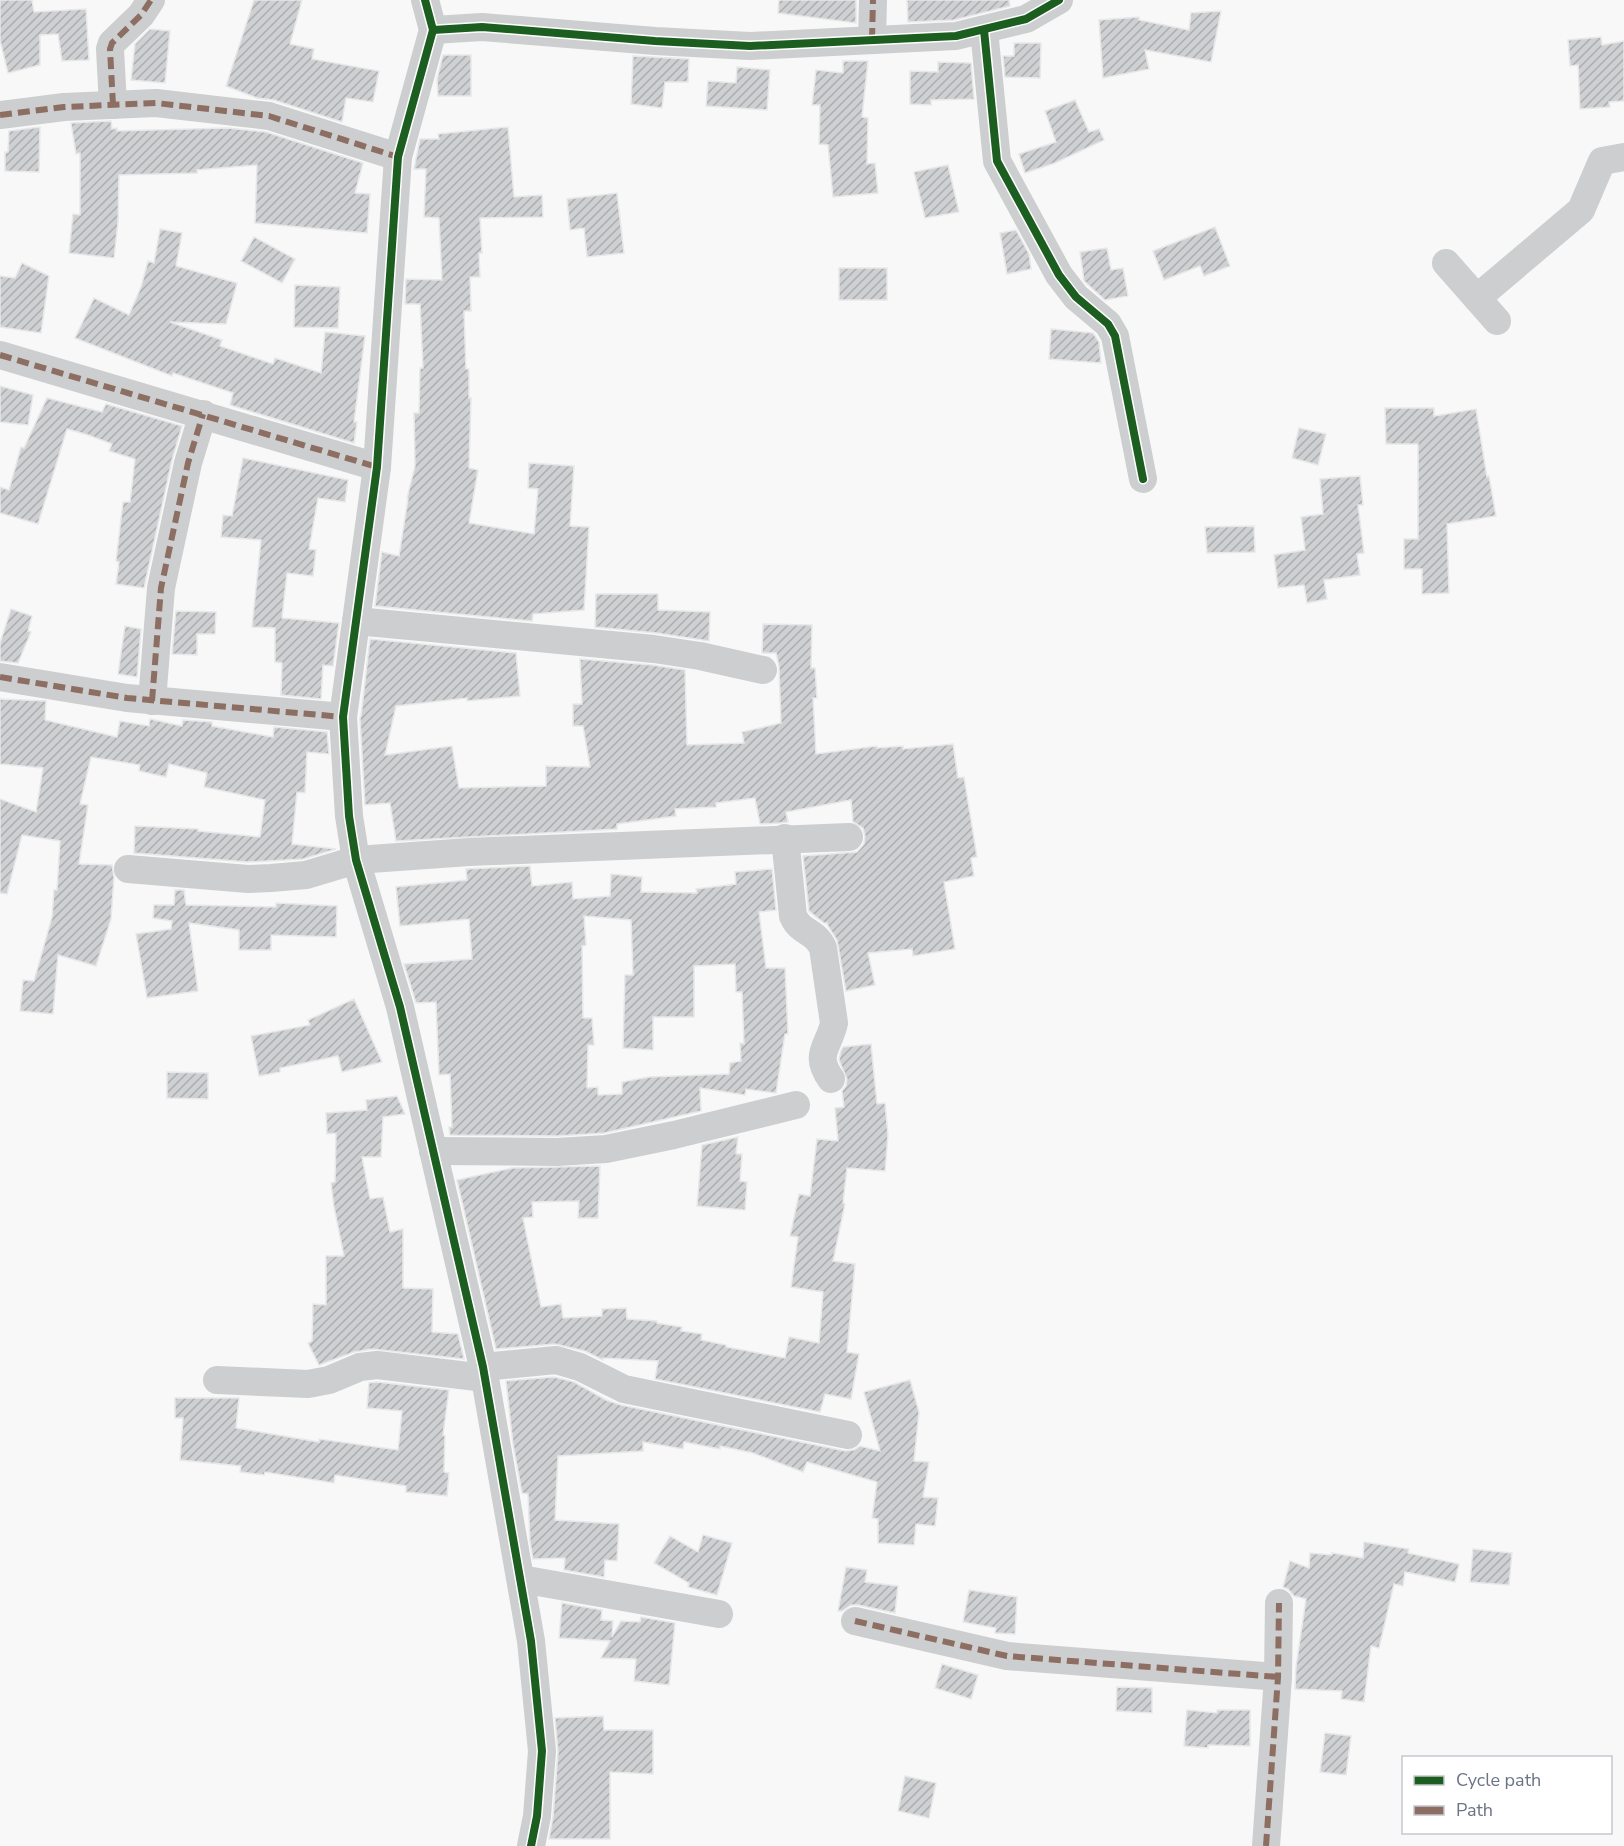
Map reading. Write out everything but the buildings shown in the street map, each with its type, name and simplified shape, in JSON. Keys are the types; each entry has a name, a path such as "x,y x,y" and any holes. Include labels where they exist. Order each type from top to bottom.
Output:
{"street":[{"path":"112,105 110,49 112,43 141,15 151,0"},
{"path":"425,0 433,30 398,157 377,467 343,717 349,816 356,860 399,1007 484,1373 531,1641 542,1751 537,1816 531,1846"},
{"path":"872,40 873,0"},
{"path":"433,30 482,27 750,46 956,36 1026,19 1059,0"},
{"path":"984,30 998,161 1059,275 1076,297 1108,324 1115,336 1143,479"},
{"path":"0,115 64,107 156,103 269,116 398,157"},
{"path":"1477,298 1581,210 1602,161 1624,157"},
{"path":"1446,263 1497,321"},
{"path":"0,355 377,467"},
{"path":"152,701 161,588 188,463 203,414"},
{"path":"356,621 642,648 700,656 763,670"},
{"path":"0,677 152,701 343,717"},
{"path":"128,869 249,879 306,875 356,860 469,852 849,837"},
{"path":"785,838 793,916 797,925 819,939 823,948 834,1023 822,1054 823,1065 831,1079"},
{"path":"433,1151 557,1152 606,1149 721,1125 795,1105"},
{"path":"217,1380 308,1384 329,1380 360,1367 377,1365 484,1373 556,1360 580,1366 624,1389 848,1435"},
{"path":"520,1579 719,1614"},
{"path":"1266,1846 1278,1677 1279,1603"},
{"path":"855,1621 1007,1656 1278,1677"}],"marked path":[{"path":"113,105 110,49 112,43 141,15 151,0"},
{"path":"872,40 873,0"},
{"path":"0,115 64,107 156,103 269,116 398,157"},
{"path":"0,355 377,467"},
{"path":"152,701 161,588 188,463 203,414"},
{"path":"0,677 127,698 343,717"},
{"path":"1266,1846 1278,1677 1279,1603"},
{"path":"855,1621 1007,1656 1278,1677"}],"cycle path":[{"path":"425,0 433,30 398,157 377,467 343,717 349,816 356,860 400,1007 483,1367 531,1641 542,1751 537,1816 531,1846"},
{"path":"433,30 482,27 750,46 956,36 1026,19 1059,0"},
{"path":"984,30 997,161 1059,275 1076,297 1108,324 1115,336 1143,479"}]}
